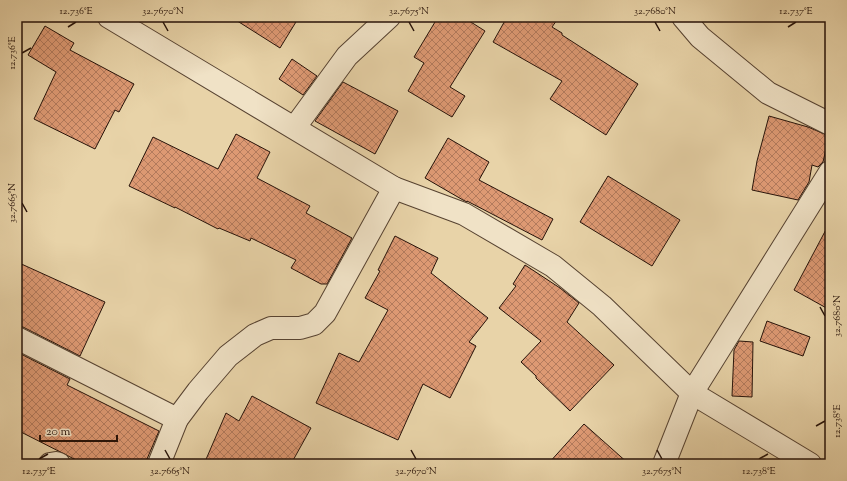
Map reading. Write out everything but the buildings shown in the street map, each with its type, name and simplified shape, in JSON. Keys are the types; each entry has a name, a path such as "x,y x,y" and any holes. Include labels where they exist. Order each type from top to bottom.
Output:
{"street":[{"path":"109,17 394,188 464,214 553,266 602,306 692,394 810,464"},
{"path":"295,128 347,56 389,17"},
{"path":"683,17 705,41 768,93 830,124"},
{"path":"664,464 692,394 830,172"},
{"path":"159,464 177,419 198,391 228,356 255,335 270,328 300,328 314,324 325,313 394,188"},
{"path":"17,338 177,419"},
{"path":"50,464 56,462 59,464"}]}
